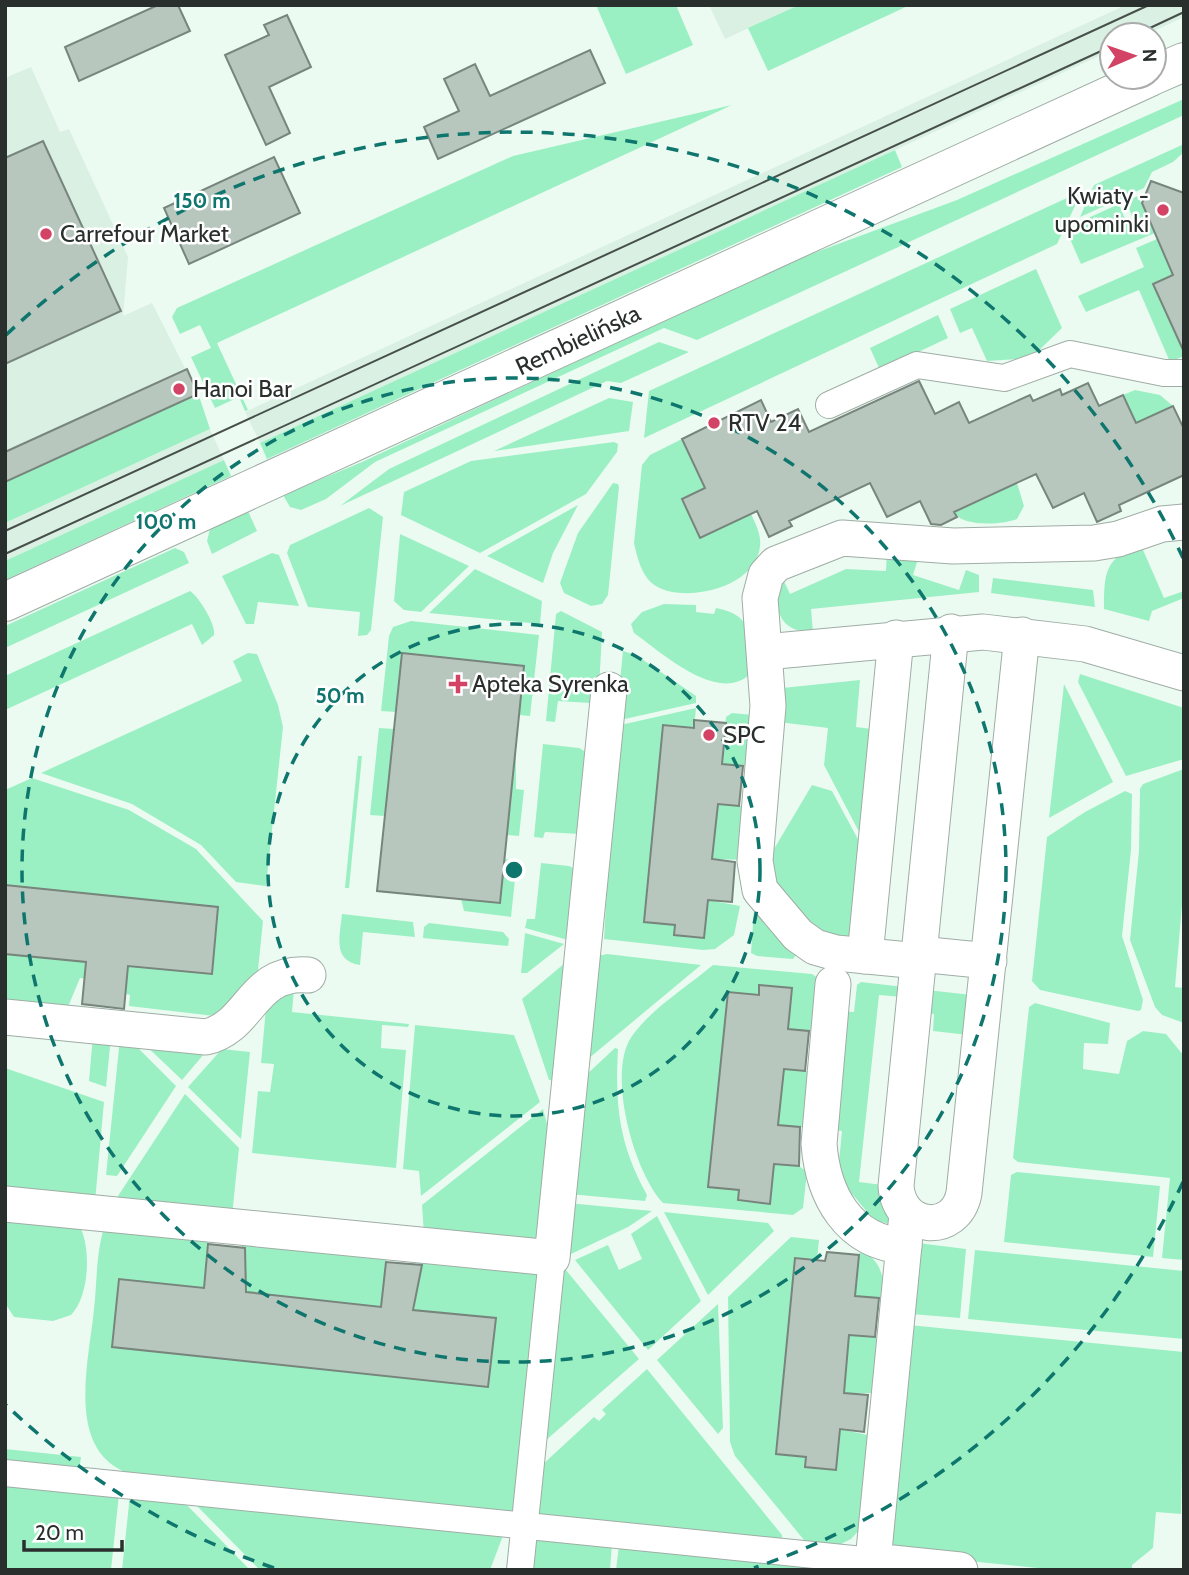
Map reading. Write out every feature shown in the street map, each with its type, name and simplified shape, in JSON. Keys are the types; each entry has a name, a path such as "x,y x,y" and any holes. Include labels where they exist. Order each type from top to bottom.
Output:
{"street":[{"name":"Rembielińska","path":"5,602 1119,91"},
{"path":"829,405 917,365 1004,378 1070,354 1164,373 1184,373"},
{"path":"989,961 919,958 844,964 798,935 765,899 756,879 755,861 768,706 760,598 769,570 833,540 888,539 953,547 1094,543 1118,539 1162,524 1184,522"},
{"path":"765,652 951,632 1022,635 1097,646 1184,673"},
{"path":"873,1561 905,1230 896,1186 951,632"},
{"path":"896,638 820,1118 821,1169 832,1200 850,1223 877,1240 923,1222 936,1222 954,1215 962,1203 1022,635"},
{"path":"520,1570 609,690"},
{"path":"5,1017 206,1037 227,1027 268,984 291,975 308,975"},
{"path":"5,1204 552,1258"},
{"path":"5,1473 960,1570"}],"shaded area":[{"path":"709,5 799,5 725,39"},
{"path":"1126,5 1184,5 1184,17 1168,24 1168,21 1098,21 1098,56 260,443 245,412"},
{"path":"31,67 60,132 69,129 128,257 123,316 152,303 198,394 5,482 5,78"},
{"path":"210,429 224,460 5,561 5,523"}],"green space":[{"path":"596,5 676,5 693,45 626,74"},
{"path":"799,5 910,5 768,71 748,28"},
{"path":"1184,99 1184,115 697,340 664,328 375,462 326,499 301,510 290,507 283,495 362,462 784,264 957,200"},
{"path":"732,105 217,343 248,410 245,411 239,397 215,408 191,357 211,348 200,325 180,334 172,317 177,308 513,156"},
{"path":"1184,144 1184,152 1173,162 1152,172 1144,188 1080,217 1094,185"},
{"path":"895,150 902,167 267,459 260,443"},
{"path":"1082,191 1057,244 644,438 649,391"},
{"path":"1138,196 1155,233 1081,264 1070,239 1077,223 1119,204 1127,224 1134,221 1126,201"},
{"path":"1157,239 1163,251 1169,248 1184,270 1153,284 1178,340 1184,338 1184,356 1170,362 1139,290 1086,312 1078,296 1144,267 1136,248"},
{"path":"1036,269 1062,328 1031,358 987,361 972,328 960,333 950,309"},
{"path":"938,315 948,338 880,370 870,348"},
{"path":"659,342 689,352 621,383 607,381 340,506 389,469"},
{"path":"194,381 210,429 5,523 5,482 198,394"},
{"path":"1135,390 1160,395 1173,406 1138,428 1123,395"},
{"path":"609,398 633,402 629,431 494,451"},
{"path":"682,439 705,488 682,499 700,538 724,526 747,505 760,541 756,560 747,572 718,588 701,592 669,591 656,586 644,573 634,543 642,465 650,455"},
{"path":"614,442 618,444 617,452 586,494 480,553 401,515 404,492 471,461"},
{"path":"224,460 231,476 5,580 5,561"},
{"path":"613,483 619,487 608,595 602,604 591,606 564,593 560,583 578,533"},
{"path":"1017,483 1024,506 1017,519 1002,523 973,522 958,517 954,512"},
{"path":"578,505 553,553 543,583 487,556"},
{"path":"369,508 383,517 371,630 367,635 358,636 360,612 308,607 287,553 290,545"},
{"path":"248,511 257,531 212,554 207,541 210,529"},
{"path":"400,534 469,566 421,612 404,610 394,601"},
{"path":"1140,543 1164,598 1184,591 1184,598 1152,611 1149,621 1104,609 1109,568 1120,555"},
{"path":"175,548 184,552 189,563 5,648 5,626"},
{"path":"887,549 919,556 913,575 959,590 966,570 979,575 979,592 811,609 813,632 800,631 784,621 777,595 780,573 790,594 846,569 886,571"},
{"path":"272,553 279,555 299,606 258,602 254,624 246,624 222,576"},
{"path":"475,569 542,601 540,624 429,613"},
{"path":"993,578 1093,590 1095,607 991,593"},
{"path":"190,591 206,611 214,630 214,635 202,645 192,624 5,710 5,676"},
{"path":"664,604 696,605 696,612 714,614 716,608 738,616 749,631 752,672 739,681 724,683 708,680 675,663 634,633 631,624 642,612"},
{"path":"561,611 602,632 599,690 590,703 558,701 555,722 546,721 556,614"},
{"path":"411,621 539,635 530,716 519,715 524,666 486,662 484,674 402,653 396,712 381,711 389,636 393,627"},
{"path":"623,651 636,655 696,696 696,703 616,721"},
{"path":"248,653 257,654 278,705 283,727 266,886 236,882 201,845 132,804 41,773 242,681 233,661"},
{"path":"1080,674 1184,708 1184,759 1126,776 1078,682"},
{"path":"860,680 856,727 880,730 868,849 824,765 828,728 778,722 782,688"},
{"path":"1064,684 1113,782 1049,818"},
{"path":"696,708 674,935 704,938 708,900 740,906 734,935 715,949 703,950 604,939 616,726"},
{"path":"732,713 753,715 746,766 722,764 726,717"},
{"path":"379,728 394,729 385,816 370,815"},
{"path":"543,744 579,748 586,752 579,834 545,832 543,838 534,837"},
{"path":"516,749 516,789 524,790 519,836 507,835"},
{"path":"358,756 362,756 349,888 345,888"},
{"path":"1184,769 1184,882 1175,987 1184,988 1184,1023 1162,1015 1155,1007 1130,940 1139,851 1140,789 1143,784"},
{"path":"32,778 129,810 196,849 263,921 257,980 223,1017 129,1006 130,995 126,994 128,966 212,974 5,885 5,790"},
{"path":"812,785 832,791 867,856 856,937 820,936 777,895 771,854"},
{"path":"1125,791 1132,794 1131,850 1122,936 1143,1000 1141,1010 1138,1011 1040,990 1032,981 1047,837 1085,812"},
{"path":"718,804 742,806 744,860 712,859"},
{"path":"504,859 517,861 511,917 464,911 461,899 500,903"},
{"path":"541,863 569,866 577,870 568,940 525,928 527,919 535,919"},
{"path":"754,910 797,954 793,959 757,956 751,953"},
{"path":"342,914 413,922 415,937 363,932 360,965 351,963 341,953 339,938"},
{"path":"429,923 503,932 509,939 508,946 423,938 424,927"},
{"path":"525,933 564,944 527,973 521,973"},
{"path":"5,954 98,963 96,980 80,978 65,1014 5,1008"},
{"path":"607,954 701,965 588,1059 598,956"},
{"path":"565,963 560,1081 549,1080 522,999"},
{"path":"713,965 812,974 818,978 813,1032 788,1029 791,988 760,985 759,995 728,992 708,1186 739,1190 738,1200 769,1204 774,1164 799,1166 807,1172 803,1208 793,1215 663,1203 652,1189 634,1146 623,1097 625,1052 632,1036 649,1016"},
{"path":"861,982 904,987 903,997 879,995 859,1182 883,1185 893,1225 874,1220 842,1182 838,1172 842,1131 829,1129 840,1011 854,1012 857,985"},
{"path":"294,989 292,1012 409,1024 408,1027 382,1025 381,1048 406,1050 396,1168 252,1153 258,1091 270,1092 274,1064 261,1063 266,1008"},
{"path":"927,990 972,995 968,1035 933,1031 934,1014 925,1013"},
{"path":"1035,1003 1110,1023 1108,1044 1084,1043 1083,1069 1119,1074 1127,1041 1143,1031 1166,1034 1184,1056 1184,1260 1162,1258 1170,1178 1018,1162 1013,1158 1029,1007"},
{"path":"415,1025 514,1035 540,1102 421,1196 419,1171 403,1169"},
{"path":"93,1035 111,1037 106,1087 89,1081"},
{"path":"140,1040 204,1054 182,1080"},
{"path":"133,1043 176,1086 117,1176 106,1175 119,1048 120,1044"},
{"path":"615,1048 618,1049 617,1089 621,1124 630,1159 647,1195 645,1201 569,1194 585,1076"},
{"path":"222,1049 250,1052 241,1139 188,1087"},
{"path":"5,1068 104,1102 95,1202 5,1193"},
{"path":"784,1069 809,1071 811,1125 778,1125"},
{"path":"185,1094 239,1148 232,1216 116,1199"},
{"path":"543,1109 553,1147 543,1247 424,1235 422,1205"},
{"path":"1017,1172 1160,1186 1153,1257 1004,1242 1011,1175"},
{"path":"568,1203 652,1211 628,1227 571,1254 563,1245"},
{"path":"664,1212 768,1223 774,1231 708,1295"},
{"path":"5,1214 81,1229 87,1261 85,1286 71,1315 53,1321 14,1317 5,1303"},
{"path":"657,1216 701,1301 648,1350 575,1260 608,1245 619,1270 642,1259 631,1234"},
{"path":"104,1228 209,1238 204,1288 119,1279 112,1347 488,1387 496,1319 414,1310 419,1261 540,1271 513,1513 131,1474 110,1463 96,1447 89,1426 86,1403 98,1258"},
{"path":"791,1237 819,1240 817,1260 795,1258 776,1454 806,1457 806,1467 836,1470 840,1429 872,1436 862,1527 851,1539 835,1547 804,1540 735,1456 730,1442 728,1297"},
{"path":"918,1243 966,1249 960,1318 911,1314"},
{"path":"242,1244 387,1256 381,1307 237,1291"},
{"path":"860,1249 872,1258 879,1268 886,1296 855,1296"},
{"path":"975,1250 1184,1271 1184,1339 968,1319"},
{"path":"561,1264 639,1359 545,1441"},
{"path":"718,1304 723,1428 718,1434 657,1360"},
{"path":"909,1325 1184,1352 1181,1514 1156,1512 1153,1548 1132,1565 1132,1570 1057,1570 909,1555 894,1546 890,1536"},
{"path":"849,1335 875,1337 881,1341 876,1393 844,1393"},
{"path":"647,1369 782,1535 782,1540 539,1516 541,1466 594,1417 599,1421 606,1414 602,1410"},
{"path":"5,1449 81,1457 79,1471 5,1463"},
{"path":"5,1483 119,1494 111,1570 5,1570"},
{"path":"130,1495 183,1501 250,1570 122,1570"},
{"path":"193,1502 504,1533 490,1570 260,1570"},
{"path":"535,1539 612,1544 610,1570 530,1570"},
{"path":"619,1545 849,1570 616,1570"}],"building":[{"path":"158,5 178,5 190,31 79,81 65,47"},
{"path":"287,15 311,67 269,87 290,133 266,145 225,55 269,35 264,25"},
{"path":"590,50 605,83 438,159 424,127 459,111 444,79 475,64 490,96"},
{"name":"Carrefour Market","path":"43,141 121,311 5,364 5,158"},
{"path":"274,157 300,213 189,264 164,208"},
{"path":"1151,181 1184,193 1184,352 1153,284 1173,275 1142,203"},
{"path":"187,369 198,394 5,482 5,452"},
{"path":"919,381 935,414 959,402 969,423 1030,395 1033,401 1060,389 1062,395 1088,383 1099,406 1123,395 1136,423 1173,406 1184,429 1184,475 1119,505 1121,511 1097,522 1084,493 1053,508 1036,474 954,512 957,517 941,525 931,524 920,501 887,517 870,483 789,521 792,526 769,537 757,511 700,538 682,499 705,488 682,439 761,400 771,422 798,409 809,432"},
{"path":"402,653 524,666 500,903 377,891"},
{"path":"694,720 726,723 722,764 743,766 739,806 718,804 712,859 735,862 732,902 708,900 704,938 674,935 675,925 644,922 663,725 694,728"},
{"path":"5,885 218,907 212,974 128,966 124,1009 82,1004 86,962 5,954"},
{"path":"759,985 792,988 788,1029 809,1031 805,1071 784,1069 778,1125 800,1127 799,1166 774,1164 770,1204 738,1200 739,1190 708,1187 728,992 759,995"},
{"path":"208,1244 245,1248 246,1292 381,1307 386,1262 422,1265 413,1310 496,1318 488,1387 112,1347 119,1279 204,1288"},
{"path":"827,1252 859,1255 855,1296 879,1298 875,1337 849,1335 844,1393 868,1395 864,1432 840,1429 836,1470 805,1467 806,1457 776,1454 795,1258 825,1261"}],"tram line":[{"path":"5,531 1149,5"},
{"path":"1165,21 1184,12"},
{"path":"5,554 1098,52"}],"place":[{"name":"Kwiaty - upominki","path":"1163,210"},
{"name":"Carrefour Market","path":"46,234"},
{"name":"Hanoi Bar","path":"179,389"},
{"name":"RTV 24","path":"714,423"},
{"name":"Apteka Syrenka","path":"458,684"},
{"name":"SPC","path":"709,735"}]}
